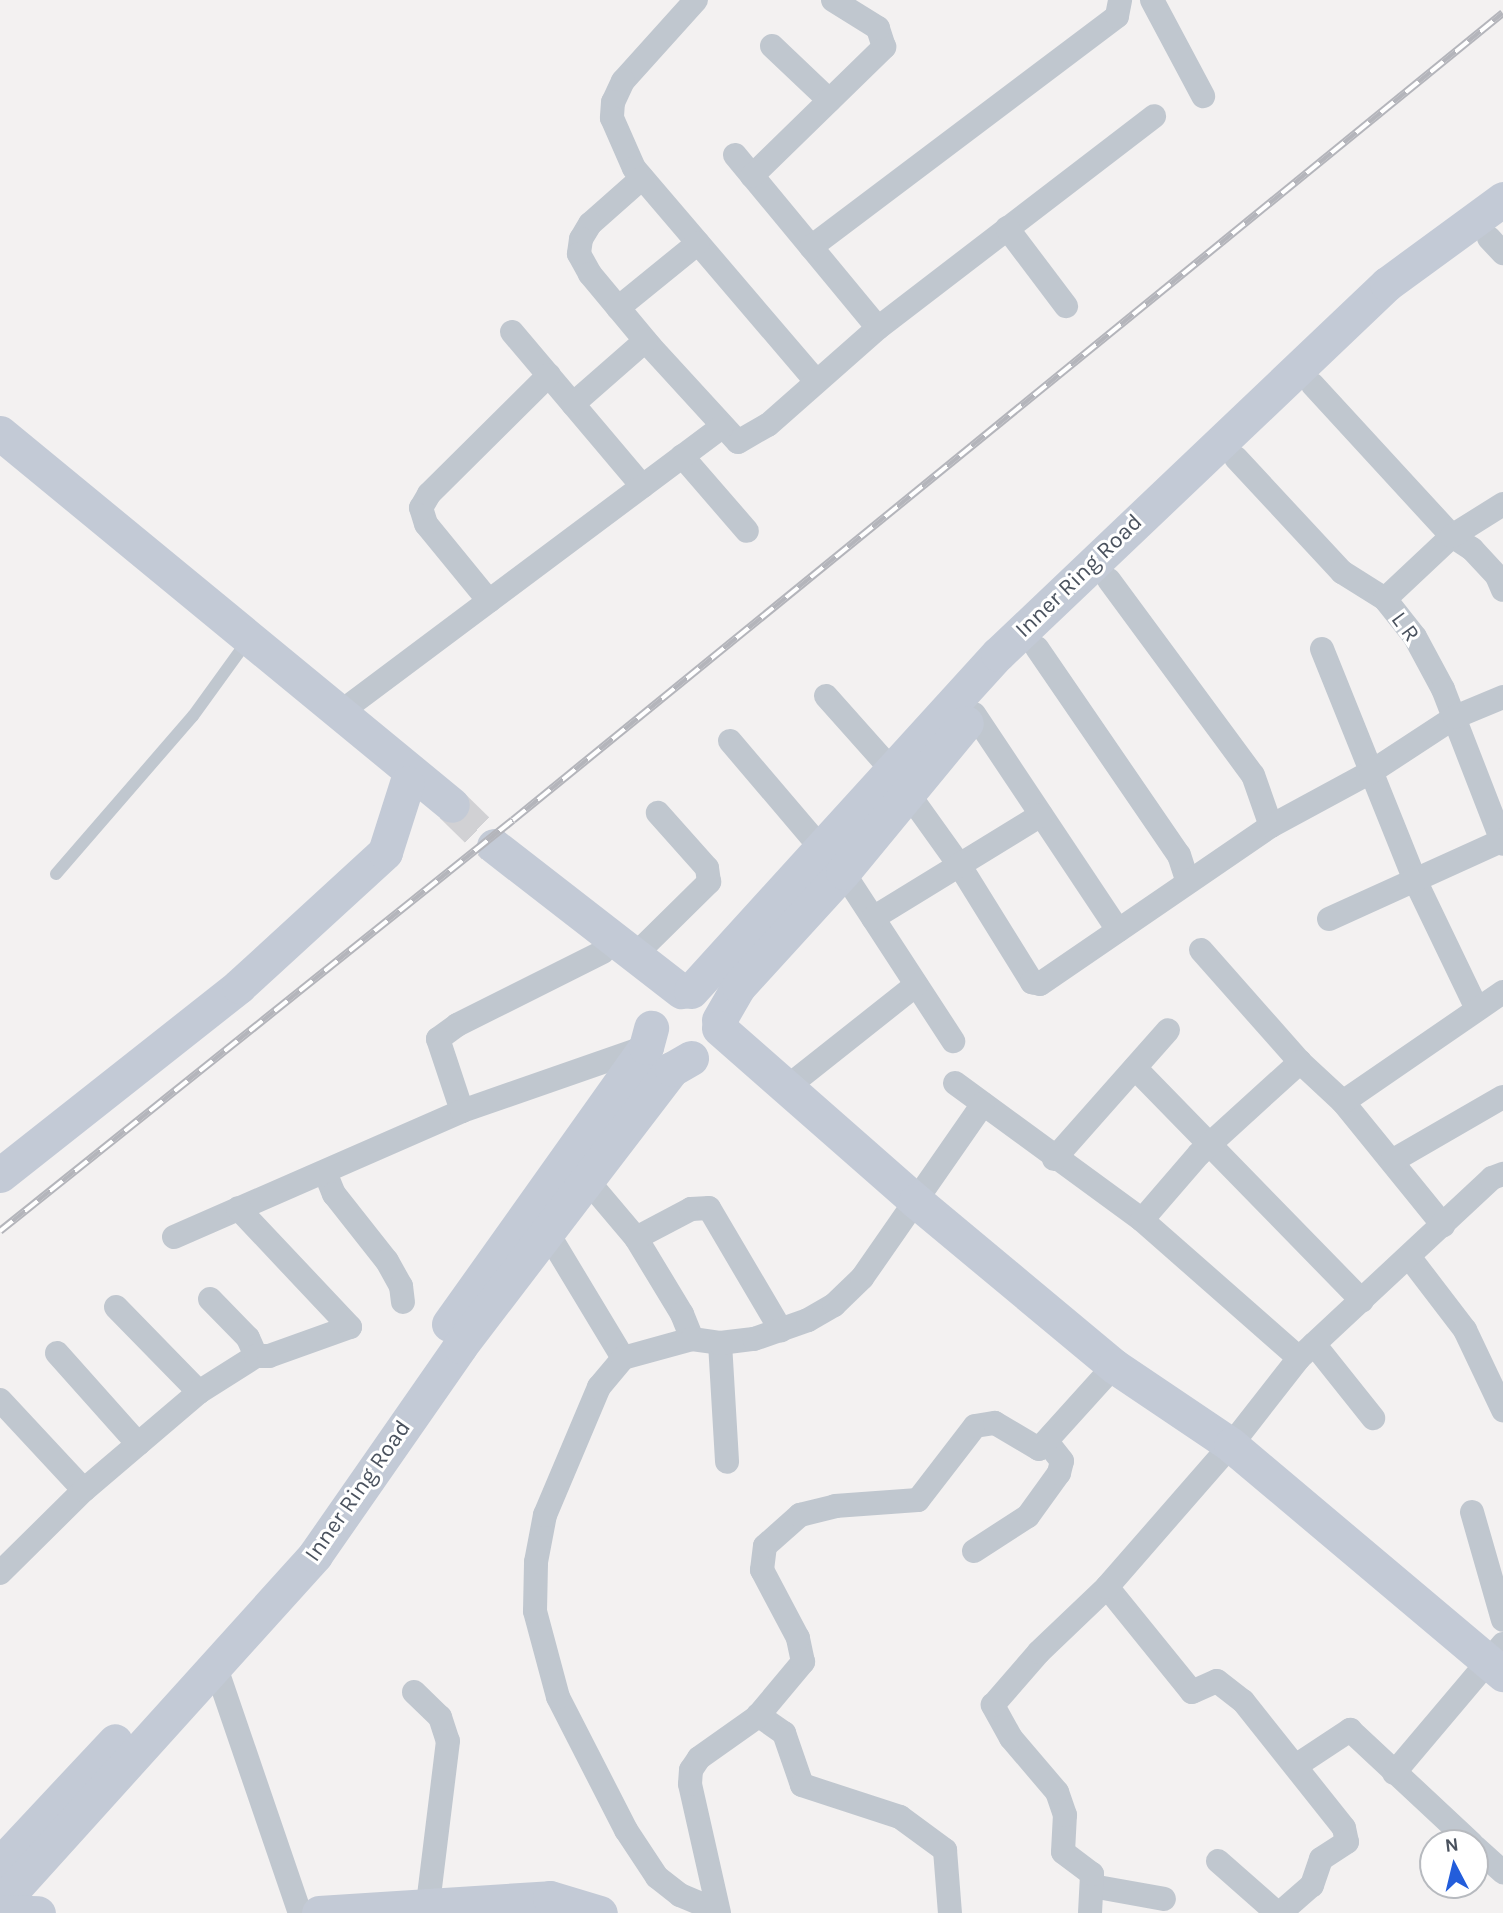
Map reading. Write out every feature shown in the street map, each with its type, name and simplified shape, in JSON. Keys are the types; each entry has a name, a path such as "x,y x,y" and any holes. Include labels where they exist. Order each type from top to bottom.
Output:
{"main road":[{"name":"Inner Ring Road","path":"0,1904 315,1555 460,1346 672,1069 708,1040 739,985 832,860 900,781 998,654 1387,284 1503,199"},
{"name":"Inner Ring Road","path":"900,781 974,714 1037,648 1402,301 1498,239"},
{"path":"1,434 253,639 453,815 407,783 253,639"},
{"path":"0,1175 239,986 385,852 407,783"},
{"path":"492,853 620,953 642,986 665,1013 660,1047 669,1055 708,1040"},
{"name":"Inner Ring Road","path":"3,1850 297,1541 665,1013 832,860"},
{"path":"665,1013 709,1000 708,1040 729,1067 909,1195"},
{"path":"708,1040 786,1088 1114,1366 1231,1445 1497,1659"},
{"path":"319,1913 428,1905 492,1907 550,1898 600,1913"},
{"path":"0,1912 38,1913"}],"street":[{"path":"696,0 623,81 612,102 612,118 642,178 816,381"},
{"path":"752,176 880,53 884,41 877,28 833,0"},
{"path":"1152,0 1203,96"},
{"path":"811,247 1125,3"},
{"path":"772,46 829,100"},
{"path":"642,178 590,224 581,239 583,263 645,341 722,427 738,442 747,441 878,328 1154,116"},
{"path":"735,155 878,328"},
{"path":"1007,228 1066,306"},
{"path":"618,308 698,243"},
{"path":"512,332 642,486"},
{"path":"573,404 645,341"},
{"path":"489,601 426,524 421,508 429,494 549,375"},
{"path":"1313,385 1452,536 1472,549 1503,590"},
{"path":"338,714 722,427"},
{"path":"682,456 747,531"},
{"name":"L R","path":"1236,458 1342,572 1385,599 1415,636 1455,717 1503,842"},
{"path":"1385,599 1452,536 1503,504"},
{"path":"1109,580 1253,775 1271,826"},
{"path":"1037,648 1179,855 1187,879"},
{"path":"1322,649 1414,878 1476,1007"},
{"path":"826,696 900,781 960,866 1032,982 1048,982 1187,879 1271,826 1371,772 1455,717 1503,697"},
{"path":"974,714 1118,930"},
{"path":"730,741 832,860 953,1041"},
{"path":"462,1111 438,1039 457,1025 620,953 709,882 707,868 658,813"},
{"path":"873,918 1041,815"},
{"path":"1329,919 1414,878 1503,842"},
{"path":"1201,950 1300,1062 1343,1102 1443,1225"},
{"path":"786,1088 916,985"},
{"path":"1343,1102 1476,1007 1503,992"},
{"path":"174,1237 462,1111 665,1013"},
{"path":"1054,1159 1168,1030"},
{"path":"1142,1220 1212,1143 1300,1062"},
{"path":"1135,1068 1212,1143 1362,1301"},
{"path":"955,1083 1054,1159 1142,1220 1307,1351 1373,1418"},
{"path":"1392,1161 1503,1097"},
{"path":"719,1912 680,1895 657,1877 625,1830 558,1697 535,1611 536,1562 545,1515 600,1387 623,1358 692,1339 720,1343 781,1330 835,1305 862,1278 909,1195 983,1104"},
{"path":"325,1172 334,1194 387,1261 401,1286 402,1302"},
{"path":"587,1180 636,1238 692,1339"},
{"path":"1090,1913 1092,1886 1087,1868 1067,1859 1063,1852 1065,1815 1057,1792 1011,1738 993,1705 1039,1652 1107,1587 1231,1445 1307,1351 1443,1225 1499,1182"},
{"path":"0,1573 84,1490 198,1392 256,1356 269,1356 350,1326 237,1208"},
{"path":"636,1238 691,1209 709,1208 781,1330"},
{"path":"547,1232 623,1358"},
{"path":"1410,1258 1465,1330 1500,1395"},
{"path":"211,1299 248,1338 256,1356"},
{"path":"116,1307 198,1392"},
{"path":"720,1343 727,1462"},
{"path":"57,1353 138,1444"},
{"path":"719,1912 690,1784 691,1770 699,1758 758,1715 803,1662 792,1625 762,1570 765,1546 777,1531 800,1515 835,1506 918,1500 975,1426 995,1423 1039,1449 1048,1443 1114,1366"},
{"path":"0,1400 84,1490"},
{"path":"974,1551 1028,1516 1059,1473 1062,1461 1048,1443"},
{"path":"1472,1512 1503,1620"},
{"path":"1107,1587 1192,1692 1217,1681 1243,1701 1297,1765 1349,1837 1321,1859 1307,1892 1279,1913 1218,1861"},
{"path":"1394,1773 1497,1659"},
{"path":"215,1665 300,1913"},
{"path":"414,1692 440,1717 448,1741 428,1905"},
{"path":"758,1715 784,1733 802,1785 900,1817 945,1850 950,1913"},
{"path":"1297,1765 1350,1730 1456,1829"},
{"path":"1489,1860 1503,1872"},
{"path":"1092,1886 1164,1899"}],"lane":[{"path":"56,874 193,716 253,639"}],"tunnel":[{"path":"452,805 494,846"}],"railway":[{"path":"0,1231 513,820 1503,13"}]}
